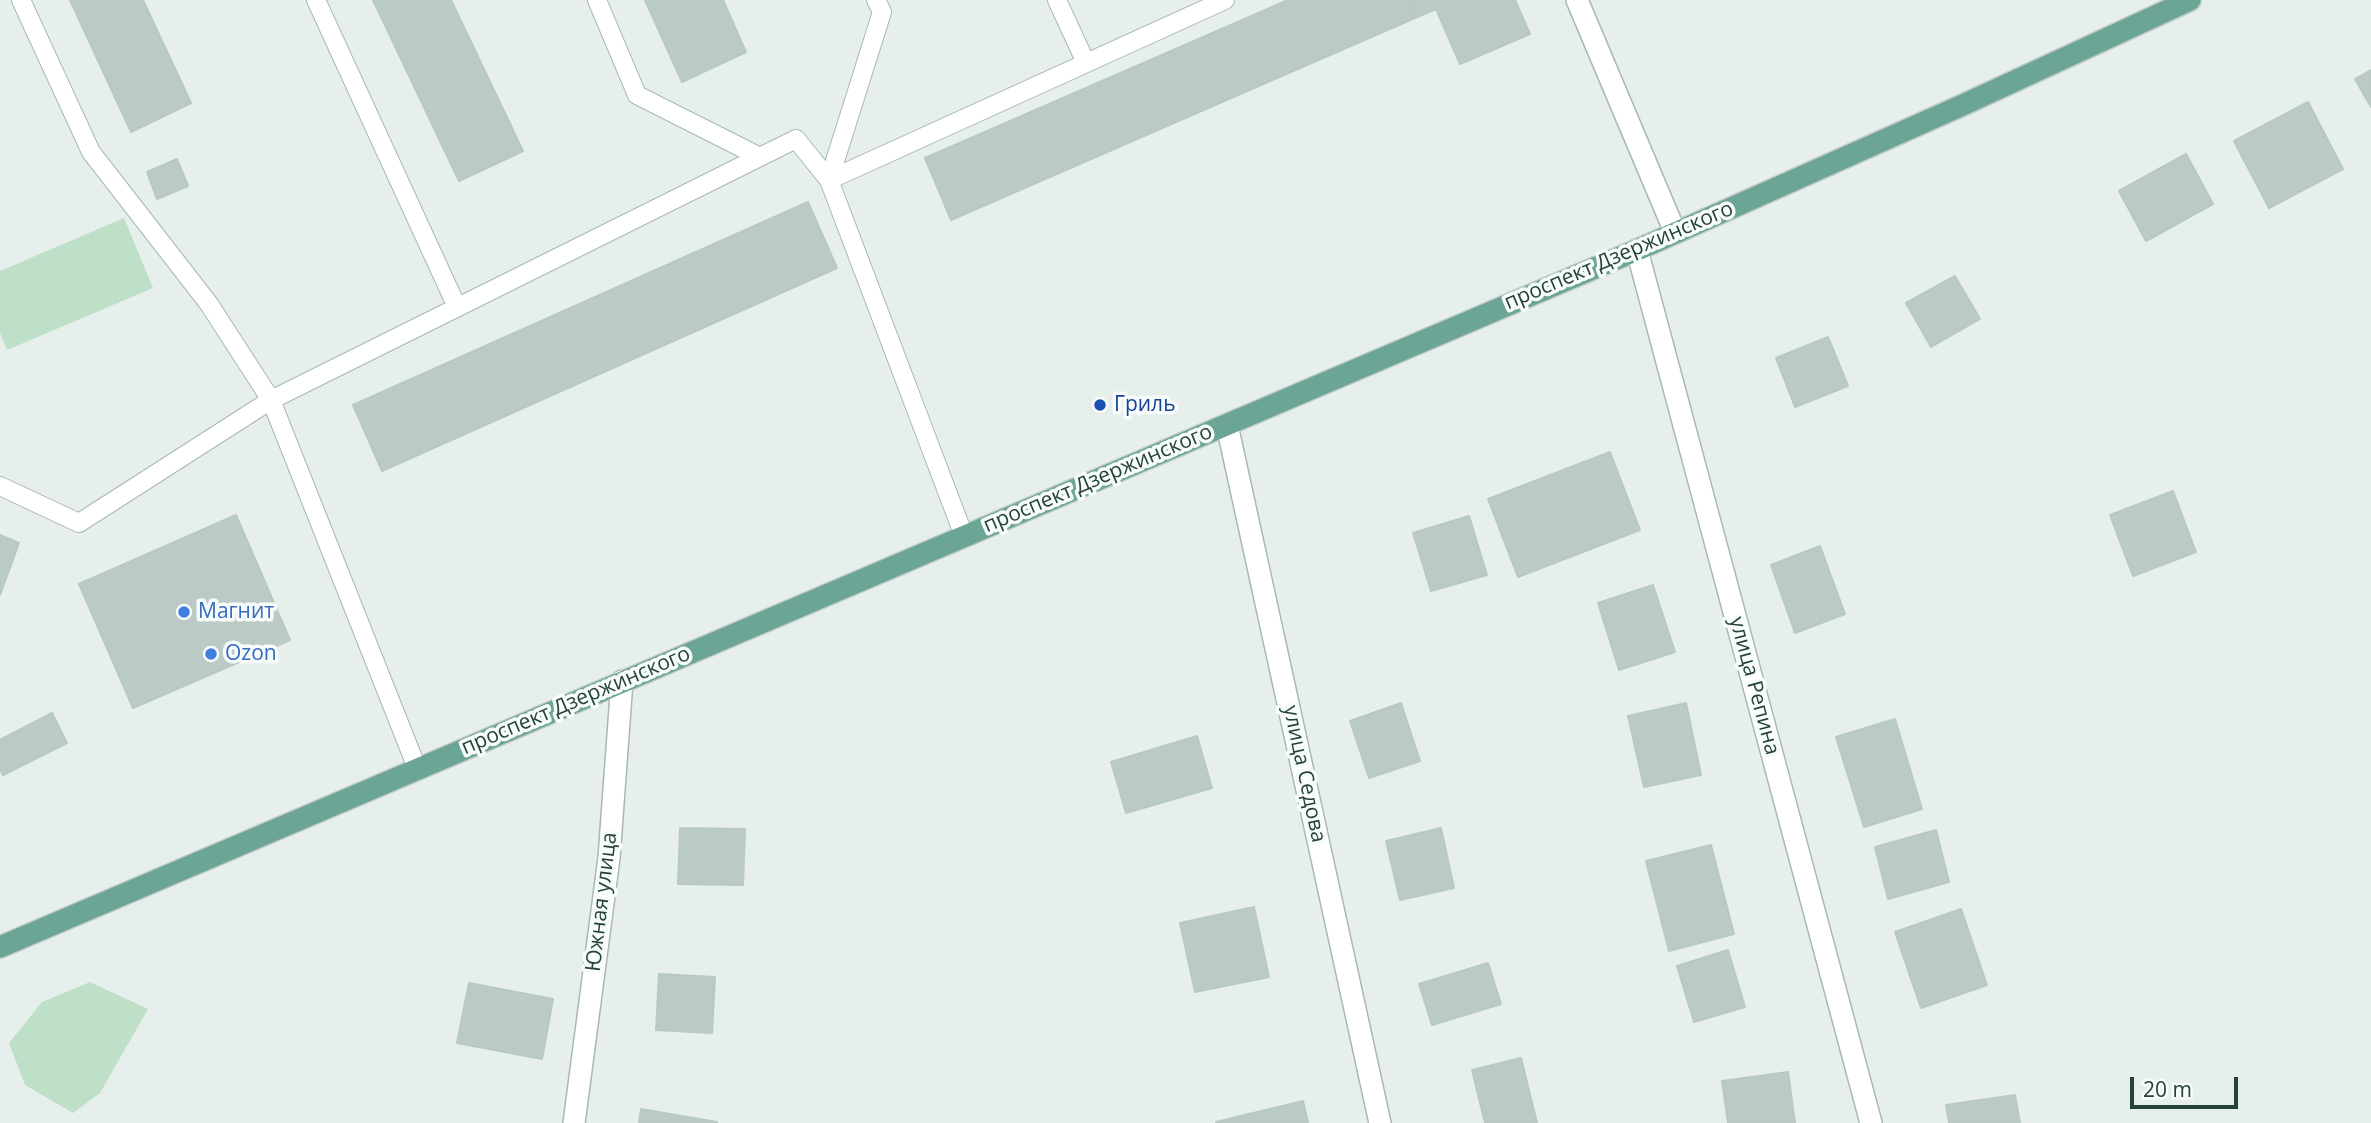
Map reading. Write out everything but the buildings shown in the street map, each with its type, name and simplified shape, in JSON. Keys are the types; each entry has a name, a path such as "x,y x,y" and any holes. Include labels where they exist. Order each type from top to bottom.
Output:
{"main road":[{"name":"проспект Дзержинского","path":"0,947 1637,250 2190,0"}],"street":[{"path":"1577,0 1675,232"},
{"name":"улица Репина","path":"1637,250 1871,1123"},
{"name":"улица Седова","path":"1227,425 1380,1123"},
{"name":"Южная улица","path":"574,1123 609,858 622,681"}],"lane":[{"path":"21,0 91,152 209,304 271,400 417,768"},
{"path":"316,0 457,307"},
{"path":"597,0 637,95 760,157"},
{"path":"829,180 881,12 876,0"},
{"path":"1057,0 1086,63"},
{"path":"829,180 1225,0"},
{"path":"0,485 79,523 271,400 796,139 829,180 964,536"}],"green space":[{"path":"124,218 153,288 7,350 0,333 0,271"},
{"path":"90,982 148,1009 100,1093 73,1113 25,1085 9,1043 42,1002"}],"place":[{"name":"Гриль","path":"1100,405"},
{"name":"Магнит","path":"184,612"},
{"name":"Ozon","path":"211,654"}]}
